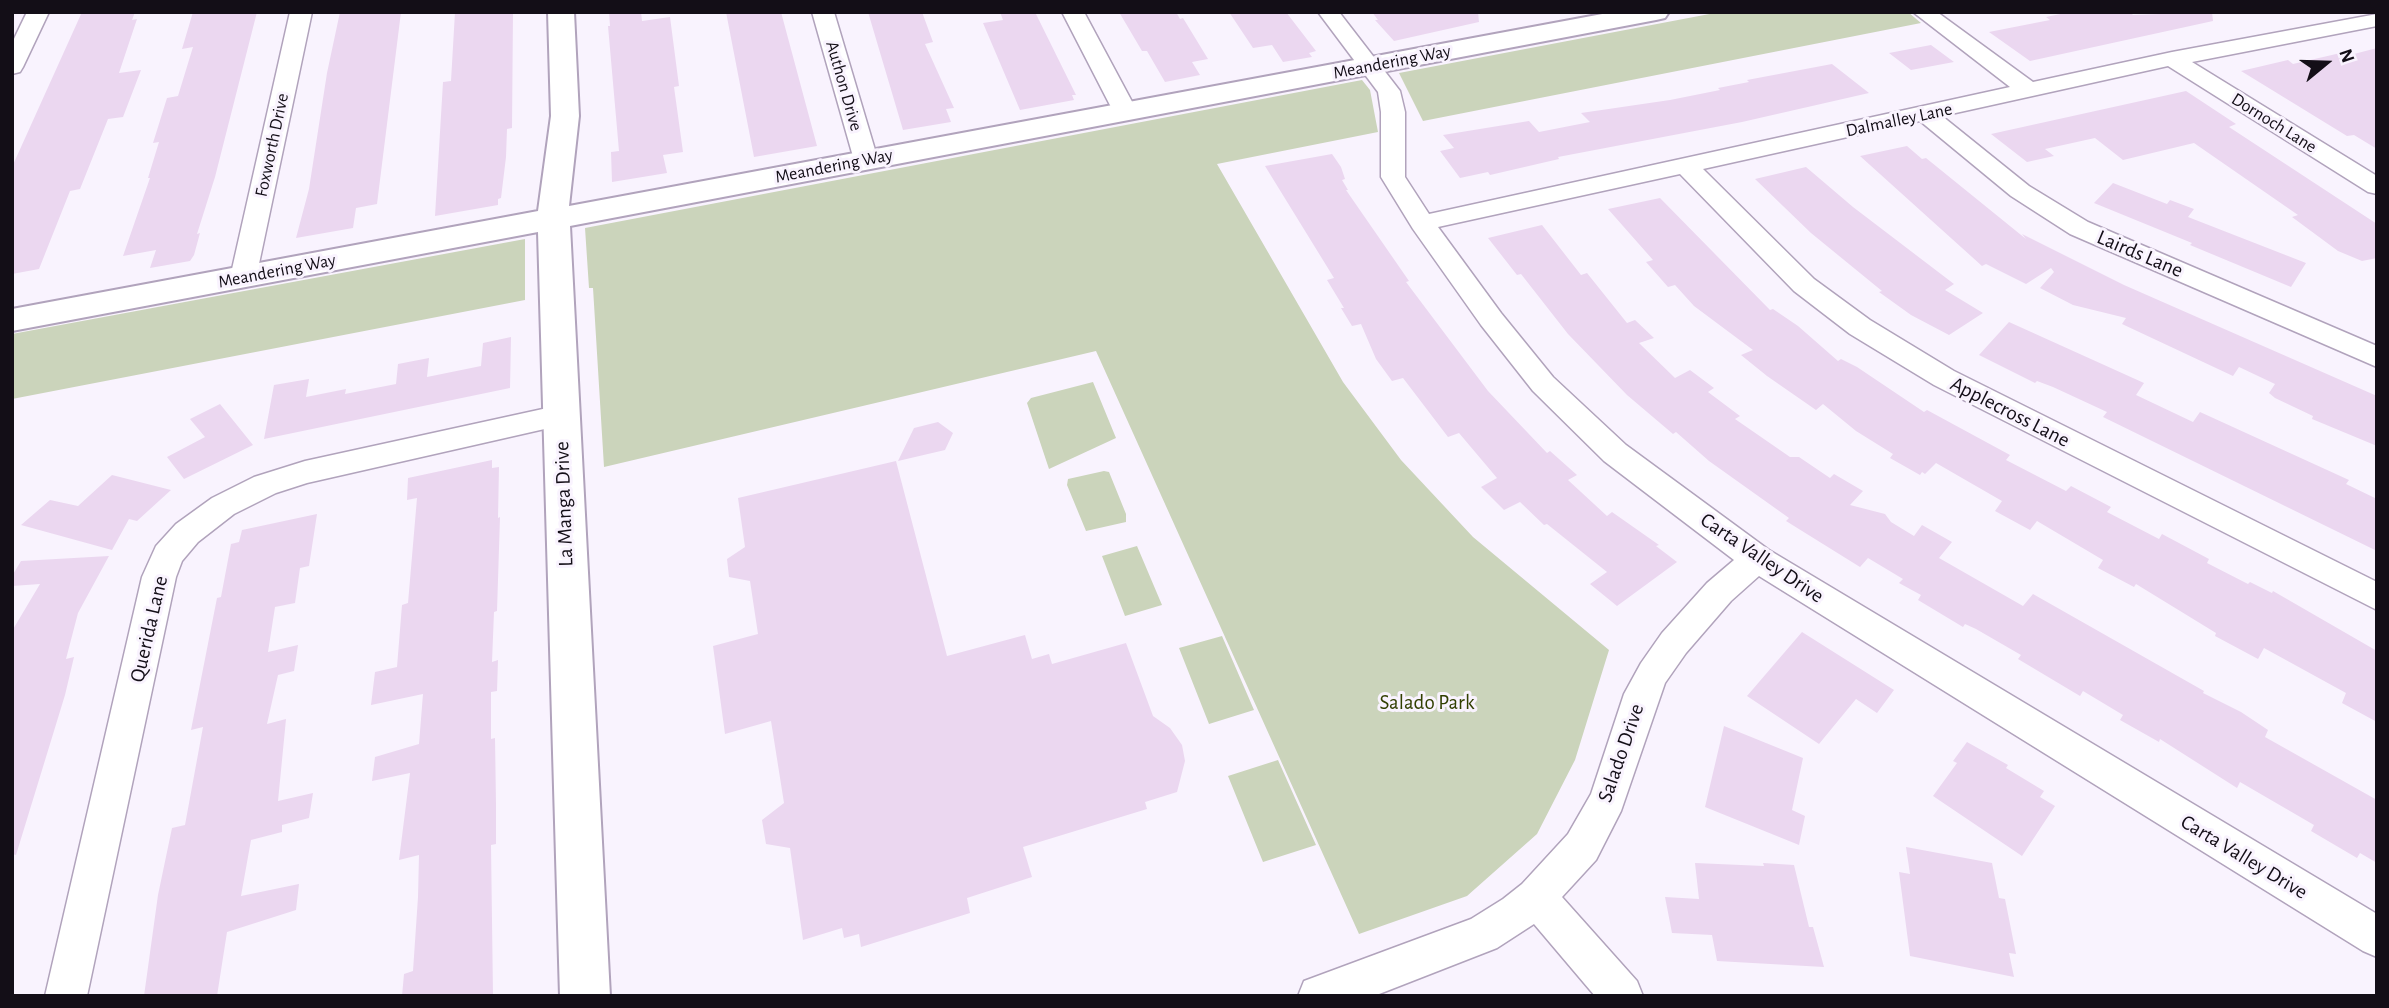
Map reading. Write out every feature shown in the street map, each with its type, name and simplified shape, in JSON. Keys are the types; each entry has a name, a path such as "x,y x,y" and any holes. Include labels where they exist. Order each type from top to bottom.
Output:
{"street":[{"path":"12,66 38,12"},
{"name":"Foxworth Drive","path":"243,278 300,12"},
{"name":"La Manga Drive","path":"561,12 565,116 554,183 554,218 585,996"},
{"name":"Authon Drive","path":"823,12 866,160"},
{"path":"1073,12 1125,111"},
{"name":"Carta Valley Drive","path":"1328,12 1389,91 1393,112 1393,177 1422,223 1491,319 1543,384 1615,453 1757,559 2377,937"},
{"name":"Meandering Way","path":"12,320 1656,12"},
{"path":"1923,12 2030,91"},
{"name":"Dalmalley Lane","path":"1422,223 2172,59 2377,20"},
{"name":"Dornoch Lane","path":"2172,59 2377,187"},
{"name":"Lairds Lane","path":"1925,114 2020,191 2079,228 2377,357"},
{"name":"Applecross Lane","path":"1686,166 1804,285 1860,327 1944,378 2377,597"},
{"name":"Querida Lane","path":"66,996 159,577 174,547 187,533 223,506 265,485 305,472 561,416"},
{"name":"Salado Drive","path":"1320,996 1483,934 1517,913 1536,897 1581,847 1608,799 1642,694 1653,673 1674,643 1719,592 1757,559"},
{"path":"1536,897 1567,929 1622,996"}],"green space":[{"path":"1720,12 1908,12 1921,23 1423,121 1399,73"},
{"name":"Salado Park","path":"1362,80 1370,90 1378,132 1217,164 1343,382 1401,460 1473,537 1609,650 1575,760 1537,834 1467,896 1359,934 1096,351 604,467 593,288 589,288 585,228"},
{"path":"525,239 525,300 12,399 12,334"},
{"path":"1093,382 1116,438 1049,469 1027,403 1031,398"},
{"path":"1109,472 1126,514 1126,522 1086,531 1067,485 1068,479"},
{"path":"1137,546 1162,605 1125,616 1102,556"},
{"path":"1222,636 1254,710 1209,724 1179,648"},
{"path":"1278,760 1316,845 1263,862 1228,776"}],"building":[{"path":"82,12 135,12 132,20 137,19 119,73 141,70 123,117 108,119 80,189 70,191 39,269 12,274 12,167"},
{"path":"193,12 257,12 215,177 197,234 200,233 194,255 190,261 150,268 156,250 123,256 150,178 159,142 153,143 167,98 178,96 193,47 182,49"},
{"path":"340,12 401,12 377,204 356,208 353,228 296,238 309,189 327,73"},
{"path":"455,12 513,12 512,128 507,129 506,157 498,205 435,216 443,82 451,81"},
{"path":"609,12 641,12 642,21 670,17 679,86 674,87 683,152 663,155 667,173 612,182 611,152 619,151"},
{"path":"726,12 781,12 817,146 754,157"},
{"path":"868,12 922,12 933,42 925,44 954,108 946,109 951,122 903,130"},
{"path":"1000,12 1035,12 1076,95 1072,95 1074,100 1020,110 983,23 1003,20"},
{"path":"1119,12 1176,12 1180,19 1183,18 1208,59 1192,62 1200,75 1165,82 1147,51 1142,51"},
{"path":"1229,12 1286,12 1316,51 1309,53 1312,57 1283,62 1272,45 1253,48"},
{"path":"1372,12 1478,12 1479,22 1394,41 1375,20 1378,20"},
{"path":"2070,12 2130,12 2133,15 2212,12 2213,21 2030,61 1989,32 2050,20 2046,17"},
{"path":"1931,45 1954,62 1911,70 1889,53"},
{"path":"2377,48 2377,149 2354,135 2347,136 2241,71 2288,60 2293,64 2349,51 2354,54"},
{"path":"1832,64 1869,93 1742,122 1558,157 1559,159 1490,175 1488,172 1460,178 1440,151 1454,148 1443,135 1529,121 1539,132 1590,122 1581,113 1670,100 1720,90 1718,88 1749,82 1747,80"},
{"path":"2186,91 2236,124 2229,127 2377,224 2377,258 2362,261 2338,251 2292,217 2298,215 2194,143 2123,160 2095,138 2045,149 2054,156 2027,162 1991,134"},
{"path":"1907,146 1922,159 1926,158 2026,239 2022,234 2124,285 2377,396 2377,446 2312,419 2313,416 2275,398 2269,393 2275,384 2239,367 2233,376 2122,324 2126,318 2073,305 2040,288 2054,272 2051,268 2026,284 1986,264 1982,266 1860,156"},
{"path":"1332,154 1341,167 1346,190 1409,281 1406,282 1488,391 1547,453 1550,451 1577,475 1568,480 1607,516 1612,512 1659,545 1656,546 1677,562 1617,606 1590,584 1607,572 1547,524 1544,525 1520,502 1504,510 1481,487 1497,478 1459,433 1448,437 1403,378 1392,381 1376,359 1361,324 1352,326 1327,280 1334,278 1265,166"},
{"path":"1806,167 1853,207 1954,284 1945,290 1983,313 1949,335 1911,315 1879,292 1882,291 1811,233 1755,179"},
{"path":"2113,183 2167,204 2170,200 2194,209 2188,217 2306,263 2291,287 2094,203"},
{"path":"1660,198 1770,310 1773,309 1798,326 1838,361 1841,359 1857,367 1924,412 1927,410 2010,455 2006,460 2066,491 2071,486 2111,507 2107,512 2159,539 2162,534 2209,559 2207,563 2248,584 2250,582 2272,593 2273,591 2377,651 2377,722 2342,703 2346,693 2264,648 2258,659 2215,636 2216,633 2136,584 2134,587 2098,568 2103,560 2037,521 2030,530 1995,511 2002,501 1936,463 1925,474 1922,472 1920,475 1890,458 1893,454 1856,431 1823,404 1816,410 1767,376 1741,355 1753,350 1694,306 1675,285 1668,287 1646,262 1653,260 1608,209"},
{"path":"1542,225 1581,275 1587,273 1627,323 1635,320 1654,338 1639,343 1675,378 1690,370 1714,388 1708,392 1740,416 1735,419 1790,457 1799,457 1830,478 1834,474 1863,491 1850,505 1885,514 1891,522 1914,536 1922,525 1952,542 1939,558 2023,606 2033,594 2204,691 2203,693 2241,712 2268,730 2265,737 2377,800 2377,863 2360,853 2357,858 2311,831 2314,825 2240,782 2237,788 2160,739 2159,742 2120,720 2123,715 2083,691 2080,696 2018,659 2021,655 1976,629 1965,624 1963,627 1918,600 1921,595 1899,583 1903,579 1868,558 1860,567 1786,521 1789,518 1709,461 1676,432 1673,434 1627,395 1568,334 1521,274 1517,275 1488,238"},
{"path":"2009,322 2144,383 2136,395 2193,422 2200,412 2349,480 2346,484 2377,499 2377,551 2103,417 2107,412 2053,387 2037,381 2035,383 1979,355"},
{"path":"511,337 510,388 264,439 274,385 309,379 306,397 346,389 345,394 396,384 398,364 429,358 427,377 481,366 483,343"},
{"path":"220,404 253,445 184,479 167,457 205,437 190,419"},
{"path":"938,422 953,433 945,450 898,461 914,428"},
{"path":"492,460 492,468 499,467 498,518 500,517 497,611 494,612 492,662 498,660 497,691 491,692 496,805 496,844 491,845 493,996 402,996 404,974 413,971 418,897 419,855 399,860 410,773 372,781 375,757 419,744 423,694 371,705 375,672 397,667 402,605 408,603 417,498 407,500 408,478"},
{"path":"896,461 947,656 1025,635 1032,659 1049,654 1052,664 1126,643 1153,716 1170,728 1182,745 1185,761 1177,792 1145,802 1147,809 1023,847 1032,877 967,898 970,913 861,947 859,934 844,938 842,928 803,940 790,848 766,844 762,820 784,803 771,721 725,734 713,646 758,634 750,581 729,577 727,559 745,547 738,498"},
{"path":"112,475 171,490 137,521 129,519 112,550 21,525 50,500 78,506"},
{"path":"317,514 309,566 300,568 295,603 275,607 268,652 298,645 294,671 278,675 267,724 286,719 278,801 313,793 309,818 282,825 282,832 251,840 241,896 299,884 296,910 227,932 217,996 144,996 158,895 172,828 185,825 203,727 191,730 217,598 221,597 231,544 239,542 242,530"},
{"path":"109,556 78,613 66,659 74,657 65,695 16,855 12,854 12,631 40,584 12,586 12,576 21,561"},
{"path":"1802,632 1894,690 1877,713 1856,699 1819,744 1747,696"},
{"path":"1724,726 1803,758 1792,810 1805,816 1799,845 1705,807"},
{"path":"1967,742 2008,765 2006,768 2044,791 2040,797 2055,806 2022,856 1933,796 1957,763 1953,761"},
{"path":"1906,847 1992,863 1999,898 2005,899 2016,954 2009,953 2014,977 1910,956 1899,872 1910,874"},
{"path":"1695,863 1794,865 1809,927 1813,927 1824,967 1717,961 1712,935 1672,933 1665,897 1699,899"}]}
